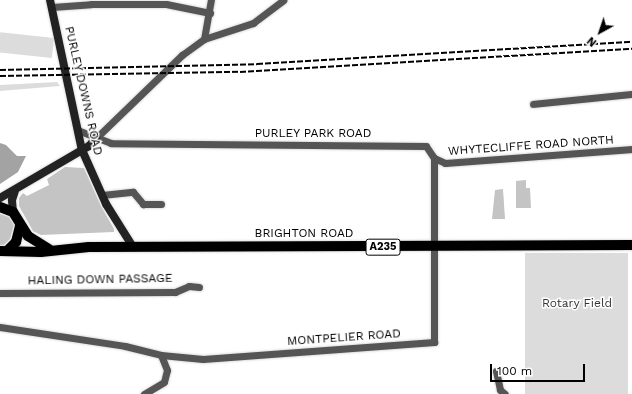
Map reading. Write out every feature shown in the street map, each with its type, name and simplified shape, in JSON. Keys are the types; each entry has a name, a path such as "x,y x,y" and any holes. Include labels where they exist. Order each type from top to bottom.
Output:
{"main road":[{"path":"0,207 13,212 20,226 33,240 48,249"},
{"path":"4,251 16,242 20,226"},
{"name":"BRIGHTON ROAD","path":"4,251 41,252 48,249 133,247 433,247 632,245"}],"street":[{"path":"204,39 210,13 211,0"},
{"path":"0,198 15,191 82,150 182,55 204,39 253,23 284,0"},
{"path":"51,4 166,4 210,13"},
{"name":"PURLEY DOWNS ROAD","path":"51,4 82,150 102,195 133,247"},
{"path":"533,104 632,94"},
{"name":"PURLEY PARK ROAD","path":"79,131 96,138 119,144 415,144 426,146 434,158"},
{"name":"WHYTECLIFFE ROAD NORTH","path":"434,158 445,163 632,149"},
{"path":"433,247 434,158"},
{"path":"13,212 12,200 15,191"},
{"path":"102,195 133,192 144,204 161,204"},
{"name":"MONTPELIER ROAD","path":"0,328 125,346 161,355 203,359 434,342 433,247"},
{"name":"HALING DOWN PASSAGE","path":"0,293 175,292 189,286 199,287"},
{"path":"144,394 157,389 164,382 167,370 161,355"},
{"path":"496,371 500,390 506,394"}],"green space":[{"path":"0,32 54,38 52,58 0,52"},
{"path":"57,82 60,86 0,91 0,85"},
{"name":"Rotary Field","path":"525,253 628,253 628,394 525,394"}],"shaded area":[{"path":"0,143 6,145 17,156 26,156 18,172 0,184"}],"building":[{"path":"65,167 84,168 101,206 114,229 114,232 41,235 33,231 19,206 19,198 23,193 27,196 49,185 47,179"},
{"path":"526,180 526,188 530,188 531,208 516,208 516,181"},
{"path":"503,189 505,219 492,219 495,190"},
{"path":"0,214 9,217 14,225 10,239 4,245 0,245"}],"railway":[{"path":"0,70 257,64 632,42"},
{"path":"0,76 240,72 632,49"}]}
